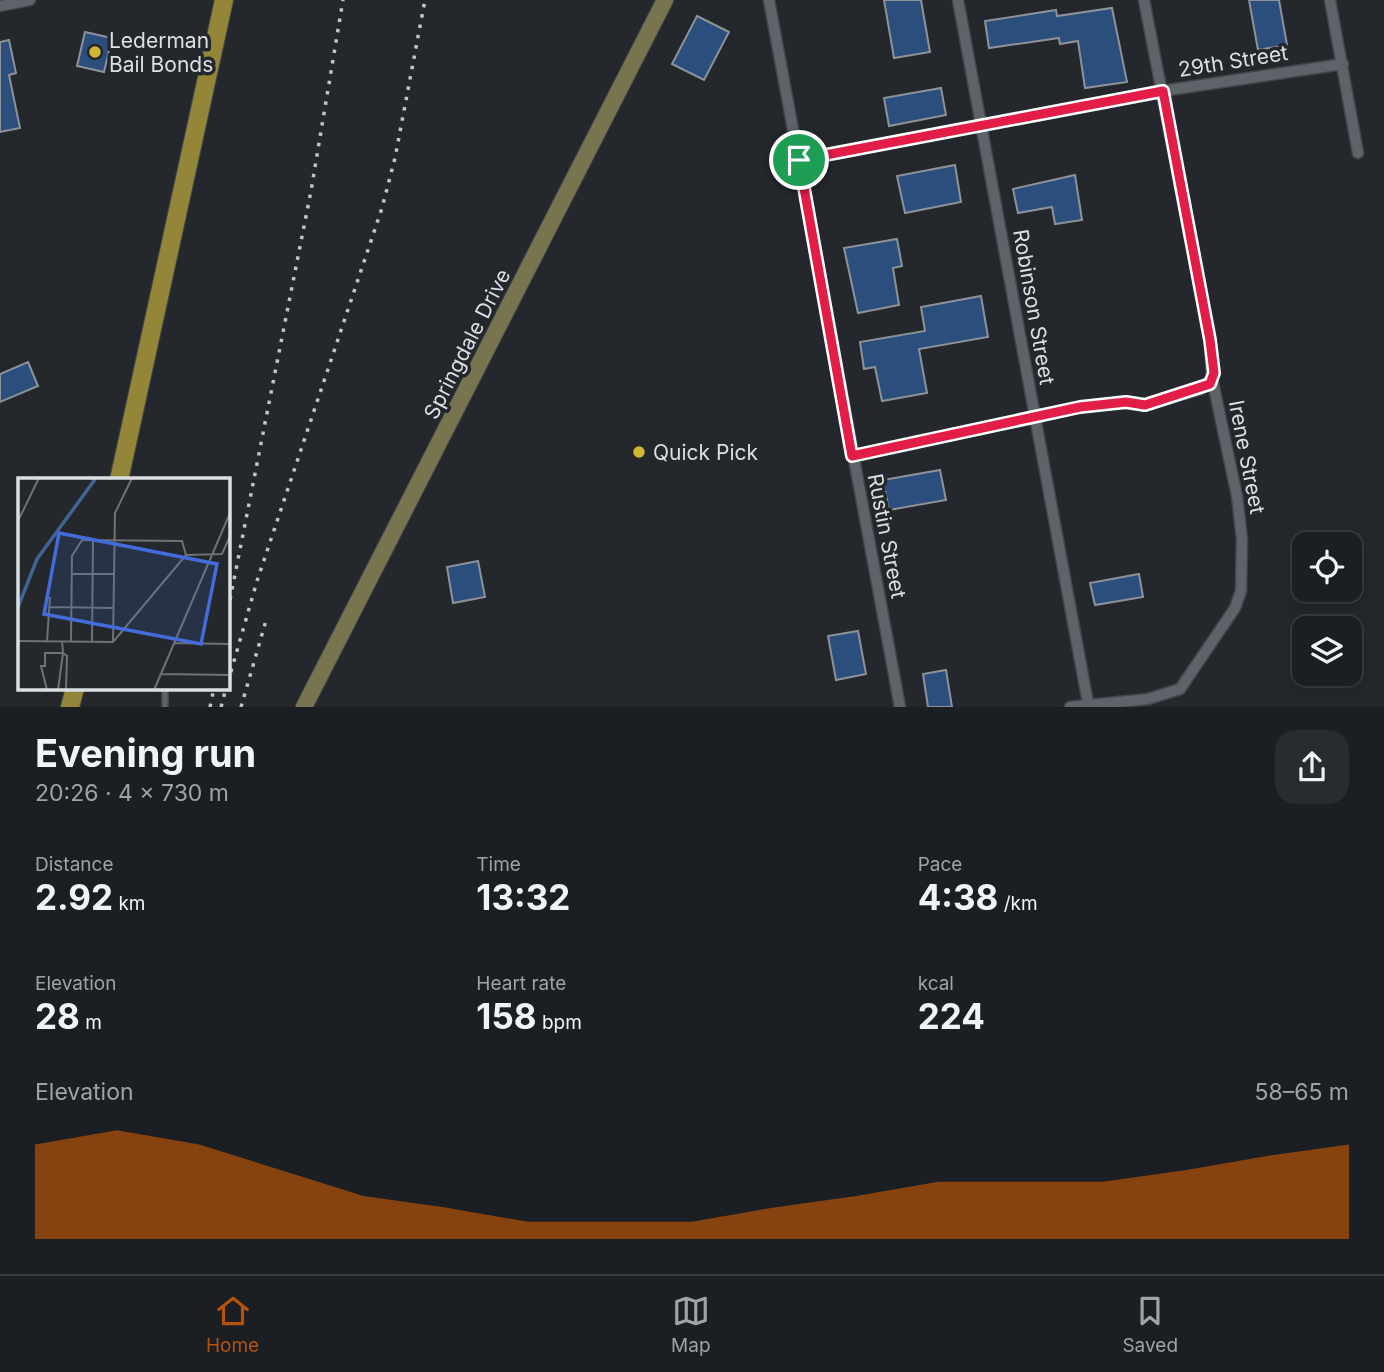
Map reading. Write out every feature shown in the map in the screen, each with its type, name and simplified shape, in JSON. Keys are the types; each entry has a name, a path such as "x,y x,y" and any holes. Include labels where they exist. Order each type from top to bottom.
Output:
{"main road":[{"path":"120,478 224,0"},
{"path":"70,707 74,690"}],"street":[{"path":"0,6 30,0"},
{"name":"Springdale Drive","path":"304,707 666,0"},
{"name":"Rustin Street","path":"769,0 852,456 901,707"},
{"name":"Robinson Street","path":"958,0 1088,703"},
{"name":"Irene Street","path":"1070,707 1088,703 1148,699 1180,689 1235,608 1243,567 1237,496 1212,379 1210,340 1144,0"},
{"path":"1330,0 1357,153"},
{"name":"29th Street","path":"799,160 1163,91 1343,64"},
{"path":"852,456 1080,407 1126,402 1145,405 1201,389 1212,379"}],"building":[{"path":"884,0 921,0 930,52 894,58"},
{"path":"1249,0 1279,0 1287,45 1258,50"},
{"path":"1112,8 1127,82 1085,88 1078,41 1060,44 1059,38 989,48 985,21 1056,10 1057,16"},
{"path":"697,16 729,32 704,80 672,64"},
{"name":"Lederman Bail Bonds","path":"85,32 112,38 104,72 77,66"},
{"path":"9,40 16,73 9,75 20,128 0,132 0,42"},
{"path":"941,88 946,115 889,126 884,98"},
{"path":"955,165 961,202 905,213 897,176"},
{"path":"1075,175 1082,220 1055,224 1052,207 1018,213 1013,189"},
{"path":"897,239 902,266 893,268 899,305 858,313 844,248"},
{"path":"981,296 988,337 919,349 927,393 882,401 875,367 864,369 860,342 925,331 921,307"},
{"path":"28,362 38,386 0,402 0,374"},
{"path":"940,470 946,500 889,510 883,480"},
{"path":"478,561 485,597 453,603 447,567"},
{"path":"1139,574 1143,597 1095,605 1090,583"},
{"path":"858,631 866,674 836,680 828,636"},
{"path":"946,670 952,707 928,707 923,674"}],"railway":[{"path":"229,605 311,191 343,0"},
{"path":"229,679 257,581 382,208 395,158 425,0"},
{"path":"241,707 267,617"},
{"path":"210,707 214,690"},
{"path":"221,707 225,690"}],"place":[{"name":"Lederman Bail Bonds","path":"95,52"},
{"name":"Quick Pick","path":"639,452"}],"route":[{"path":"1163,91 1210,340 1214,373 1210,384 1177,397 1145,405 1126,402 1080,407 852,456 799,160 1163,91"}]}
